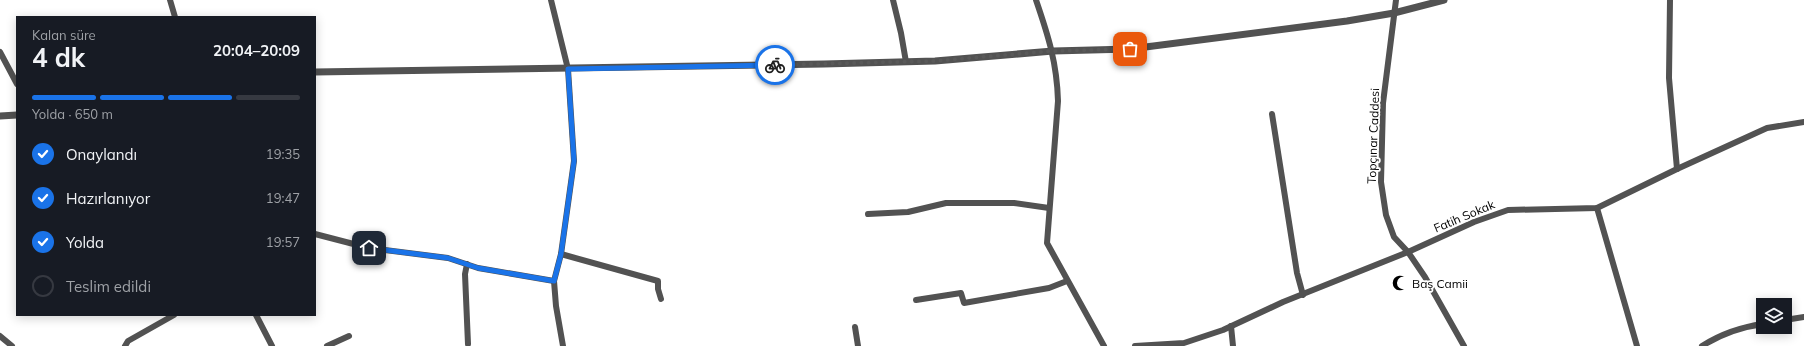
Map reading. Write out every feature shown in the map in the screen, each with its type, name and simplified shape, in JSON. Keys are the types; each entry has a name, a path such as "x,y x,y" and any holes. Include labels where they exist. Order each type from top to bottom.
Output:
{"street":[{"path":"170,0 175,16"},
{"path":"551,0 568,69 574,161 561,254 554,281 556,306 563,346"},
{"path":"893,0 906,62"},
{"path":"1036,0 1052,51 1058,101 1047,243 1067,282 1104,346"},
{"name":"Topçınar Caddesi","path":"1396,0 1383,103 1381,182 1386,215 1394,237 1408,252 1425,277 1464,346"},
{"path":"316,72 568,69 906,62 1052,51 1130,49 1245,36 1394,13 1444,0"},
{"path":"1670,0 1669,78 1676,169"},
{"path":"0,52 16,82"},
{"path":"1272,114 1297,273 1303,295"},
{"path":"0,116 16,115"},
{"name":"Fatih Sokak","path":"1135,346 1184,343 1231,326 1256,314 1408,252 1474,222 1508,210 1597,208 1676,169 1766,128 1804,122"},
{"path":"868,214 908,212 946,203 1014,204 1049,208"},
{"path":"1597,208 1637,346"},
{"path":"316,234 369,248 448,258 467,264 554,281"},
{"path":"561,254 658,281 658,289 662,300"},
{"path":"467,264 465,274 468,344"},
{"path":"916,300 961,294 964,303 1049,288 1067,282"},
{"path":"124,346 128,341 172,316"},
{"path":"257,316 272,346"},
{"path":"1792,319 1804,317"},
{"path":"1702,346 1718,336 1756,325"},
{"path":"1231,326 1233,346"},
{"path":"855,327 858,346"},
{"path":"0,336 12,346"},
{"path":"327,346 349,336"}],"way so far":[{"path":"775,65 935,61 1052,51 1130,49"}],"place":[{"name":"Baş Camii","path":"1400,283"}],"route":[{"path":"369,248 448,258 478,268 554,281 561,254 574,161 568,69 775,65"}]}
